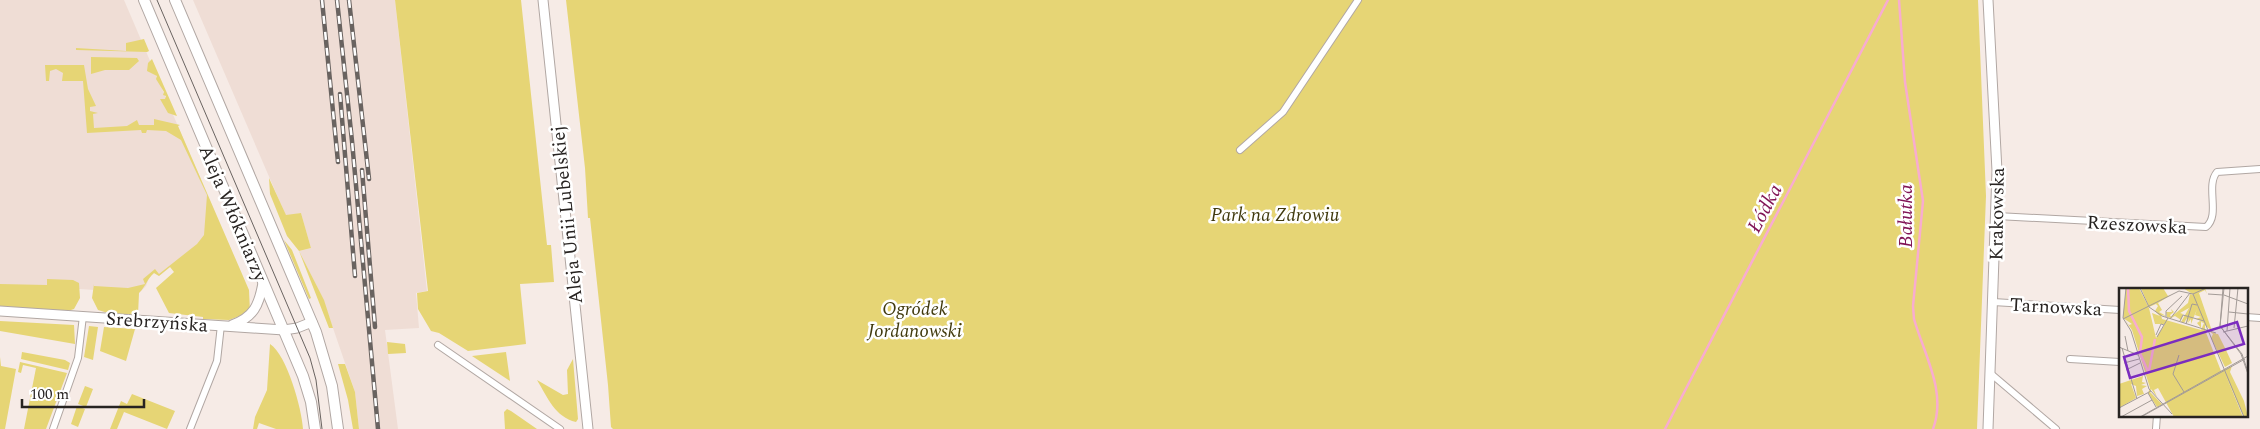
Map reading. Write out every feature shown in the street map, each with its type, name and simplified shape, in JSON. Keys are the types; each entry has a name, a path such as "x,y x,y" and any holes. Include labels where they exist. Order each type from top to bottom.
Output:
{"main road":[{"name":"Aleja Włókniarzy","path":"144,0 306,384 315,429"},
{"name":"Aleja Włókniarzy","path":"175,0 312,322 330,377 338,429"},
{"name":"Aleja Unii Lubelskiej","path":"544,0 588,429"},
{"name":"Krakowska","path":"1988,0 1997,171 1997,216 1988,429"},
{"path":"226,325 248,318 255,310 263,283"},
{"name":"Srebrzyńska","path":"0,311 284,330 297,328 312,322"}],"street":[{"path":"1240,150 1283,112 1358,0"},
{"name":"Rzeszowska","path":"1997,216 2206,227 2211,219 2213,178 2217,172 2260,169"},
{"name":"Tarnowska","path":"1993,302 2119,310"},
{"path":"54,429 78,358 83,316"},
{"path":"190,429 217,361 226,325"},
{"path":"438,346 560,429"},
{"path":"2070,359 2119,362"},
{"path":"1990,373 2056,429"},
{"path":"2156,429 2157,416"}],"shaded area":[{"path":"0,0 124,0 234,257 185,255 159,276 154,273 139,293 64,287 0,287"},
{"path":"193,0 395,0 427,291 416,293 419,328 385,330 398,429 359,429 355,392 323,299 299,251 311,248 301,213 286,216"}],"green space":[{"path":"395,0 521,0 547,245 551,245 554,282 520,284 526,344 468,351 439,333 431,331 418,309 417,293 428,291"},
{"name":"Park na Zdrowiu","path":"566,0 1978,0 1986,196 1977,429 613,429 611,427 590,218 588,218 585,168"},
{"path":"144,39 149,51 147,52 76,50 76,48 126,51 126,43"},
{"path":"91,57 137,58 139,61 129,70 105,70 91,74"},
{"path":"152,59 177,116 168,113 160,99 165,99 166,96 163,95 164,92 156,79 157,76 147,71 148,63"},
{"path":"45,65 84,65 88,89 96,106 90,107 90,111 98,113 93,114 94,128 127,126 137,120 139,125 154,125 154,119 180,125 178,126 249,290 250,312 229,320 203,319 203,317 169,313 156,288 174,272 170,267 159,276 154,273 139,293 138,315 108,313 98,310 92,298 94,284 94,286 128,288 145,284 143,279 155,269 159,274 197,244 204,235 207,195 181,140 166,131 147,130 146,133 142,133 141,130 87,133 83,81 62,81 63,73 56,69 50,71 49,81 46,81"},
{"path":"269,178 286,215 301,213 311,248 299,251 287,236 270,194"},
{"path":"284,240 292,250 311,298 309,299"},
{"path":"299,251 324,300 333,328 329,328"},
{"path":"47,279 73,280 79,283 80,298 74,309 68,311 0,306 0,284 47,285"},
{"path":"0,321 74,325 75,344 0,331"},
{"path":"89,326 98,327 93,360 84,357"},
{"path":"104,327 135,329 126,361 100,351"},
{"path":"387,342 405,344 406,353 388,354"},
{"path":"270,344 276,350 288,370 297,396 303,429 276,429 259,423 257,429 253,429 255,417 267,390"},
{"path":"22,352 65,360 70,363 68,370 21,359"},
{"path":"506,352 510,381 472,356"},
{"path":"0,357 1,366 16,369 5,429 0,429"},
{"path":"573,359 578,419 576,422 557,411 537,380 563,395 568,394 567,370"},
{"path":"20,362 67,373 46,429 24,429 36,368 23,365 21,373 18,372"},
{"path":"338,364 345,364 355,392 359,429 353,429 348,400"},
{"path":"85,386 93,389 86,407 78,404"},
{"path":"132,394 175,411 167,429 124,412 117,429 110,429 121,401 127,404"},
{"path":"77,406 85,409 78,427 71,424"},
{"path":"507,409 537,429 505,429 504,412"}],"waterway":[{"name":"Łódka","path":"1665,429 1888,0"},
{"name":"Bałutka","path":"1899,0 1905,82 1923,201 1913,306 1914,319 1936,387 1937,415 1933,429"}],"tram line":[{"path":"157,0 310,358 316,380 322,429"}],"railway":[{"path":"322,0 338,162"},
{"path":"337,0 352,141 378,429"},
{"path":"349,0 369,179"},
{"path":"340,94 355,276"},
{"path":"362,170 375,327"}],"park label":[{"name":"Ogródek Jordanowski","path":"915,319"}]}
